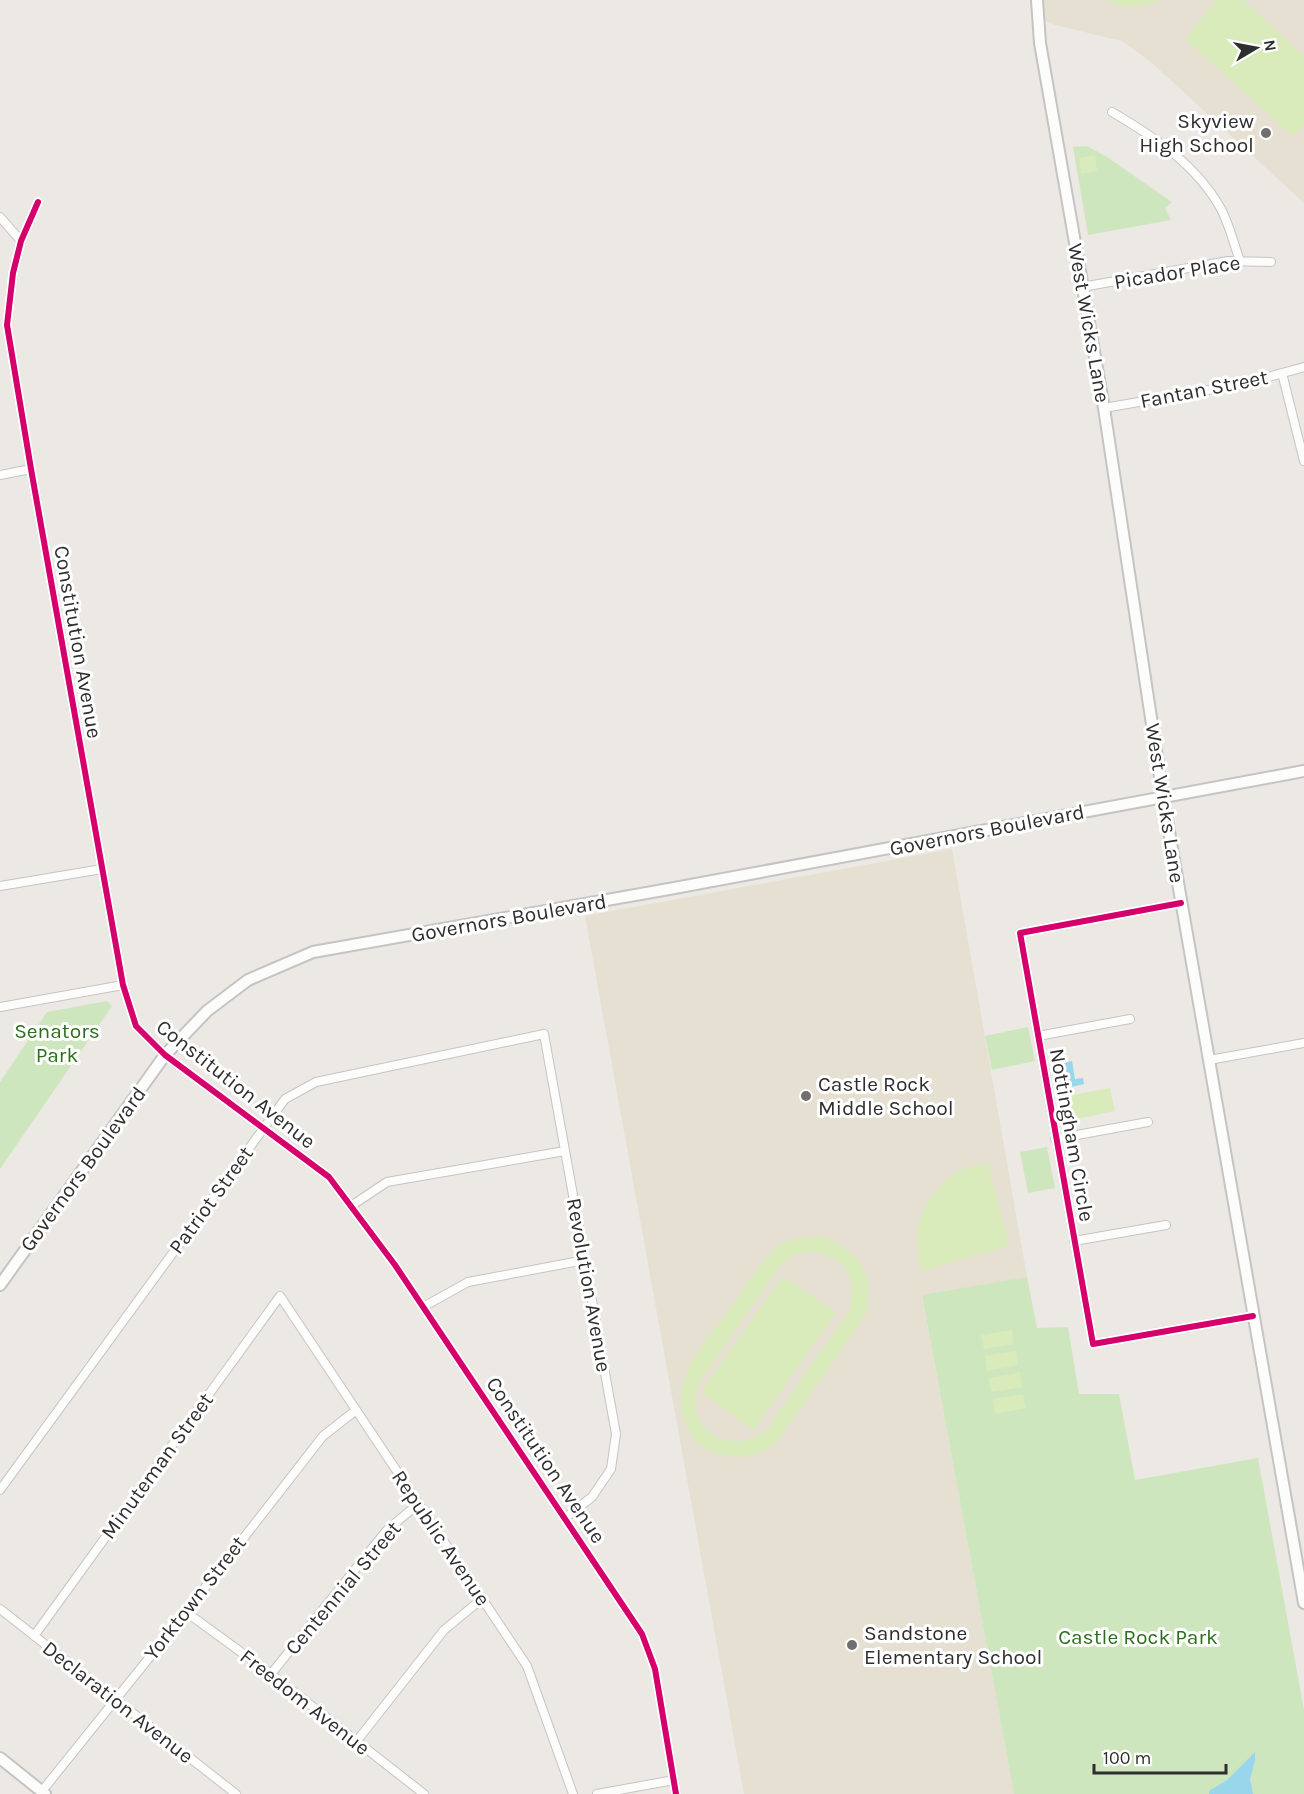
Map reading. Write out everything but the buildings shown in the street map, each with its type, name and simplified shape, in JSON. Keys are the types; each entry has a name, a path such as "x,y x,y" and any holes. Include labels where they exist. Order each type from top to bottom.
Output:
{"main road":[{"name":"West Wicks Lane","path":"1037,0 1040,43 1104,408 1163,797 1304,1604"},
{"name":"Governors Boulevard","path":"0,1286 165,1055 207,1011 248,980 313,952 669,889 1304,771"},
{"path":"0,1758 44,1793"}],"street":[{"path":"1112,112 1144,131 1194,171 1221,209 1240,261"},
{"name":"Constitution Avenue","path":"38,202 21,242 13,273 7,325 123,985 136,1026 165,1055 329,1177 423,1307 642,1634 655,1669 676,1794"},
{"path":"0,217 21,242"},
{"name":"Picador Place","path":"1082,287 1228,261 1271,262"},
{"name":"Fantan Street","path":"1104,408 1243,384 1304,368"},
{"path":"1282,373 1304,461"},
{"path":"0,475 31,470"},
{"path":"0,886 102,869"},
{"name":"Nottingham Circle","path":"1181,903 1020,933 1055,1139 1093,1344 1253,1316"},
{"path":"0,1007 123,985"},
{"path":"1038,1036 1130,1019"},
{"name":"Patriot Street","path":"0,1490 285,1098 316,1082 544,1034"},
{"name":"Revolution Avenue","path":"544,1034 616,1434 611,1469 592,1497 565,1518"},
{"path":"1209,1060 1304,1043"},
{"path":"1055,1139 1148,1122"},
{"path":"351,1206 387,1182 565,1151"},
{"path":"1074,1241 1166,1225"},
{"path":"423,1307 468,1282 585,1260"},
{"name":"Republic Avenue","path":"280,1296 527,1666 573,1794"},
{"name":"Minuteman Street","path":"34,1636 280,1296"},
{"name":"Yorktown Street","path":"44,1793 115,1698 186,1612 323,1436 355,1411"},
{"name":"Centennial Street","path":"271,1674 387,1530 418,1504"},
{"path":"356,1742 444,1630 483,1598"},
{"name":"Declaration Avenue","path":"0,1609 237,1794"},
{"name":"Freedom Avenue","path":"186,1612 271,1674 423,1794"},
{"path":"597,1794 674,1780"}],"shaded area":[{"name":"Skyview High School","path":"1042,0 1304,0 1304,203 1151,62 1122,41 1043,20"},
{"name":"Castle Rock Middle School","path":"952,849 1027,1277 922,1296 1014,1794 744,1794 585,916"}],"green space":[{"path":"1104,0 1160,0 1132,7"},
{"path":"1216,0 1243,0 1304,56 1304,124 1293,136 1185,39"},
{"path":"1087,146 1107,157 1172,202 1165,208 1171,220 1088,235 1073,147"},
{"path":"1095,155 1097,171 1081,174 1079,158"},
{"name":"Senators Park","path":"107,1001 112,1006 0,1169 0,1082 47,1012"},
{"path":"1028,1027 1035,1061 992,1070 985,1036"},
{"path":"1110,1088 1115,1111 1067,1121 1062,1097"},
{"path":"1047,1147 1055,1188 1028,1193 1020,1152"},
{"path":"988,1163 1009,1246 921,1271 917,1234 927,1203 939,1187 953,1175 961,1170"},
{"path":"818,1236 832,1240 853,1255 861,1265 869,1288 865,1316 776,1443 761,1452 746,1456 737,1457 712,1452 697,1442 687,1427 682,1410 681,1394 685,1378 700,1348 758,1269 775,1248 789,1240","holes":["811,1251 841,1263 846,1270 852,1288 849,1311 766,1431 751,1439 736,1441 722,1439 710,1433 702,1424 696,1411 695,1397 700,1381 780,1266 792,1256"]},
{"path":"783,1276 836,1313 753,1430 701,1392"},
{"name":"Castle Rock Park","path":"1027,1277 1037,1328 1068,1327 1079,1394 1119,1394 1135,1480 1258,1458 1304,1710 1304,1794 1014,1794 922,1295"},
{"path":"1012,1330 1014,1344 984,1349 981,1335"},
{"path":"1016,1351 1018,1365 987,1371 985,1356"},
{"path":"1020,1372 1022,1387 991,1392 989,1378"},
{"path":"1023,1394 1026,1408 995,1414 993,1399"}],"water":[{"path":"1072,1061 1075,1079 1083,1078 1084,1084 1067,1088 1062,1063"},
{"path":"1255,1752 1250,1779 1253,1794 1209,1794 1209,1791 1227,1780"}],"cycle path":[{"path":"38,202 21,241 13,273 7,325 123,985 136,1026 165,1055 329,1177 395,1265 642,1634 655,1669 676,1794"},
{"path":"1181,903 1020,933 1093,1344 1253,1316"}],"place":[{"name":"Skyview High School","path":"1266,133"},
{"name":"Castle Rock Middle School","path":"806,1096"},
{"name":"Sandstone Elementary School","path":"852,1645"}]}
